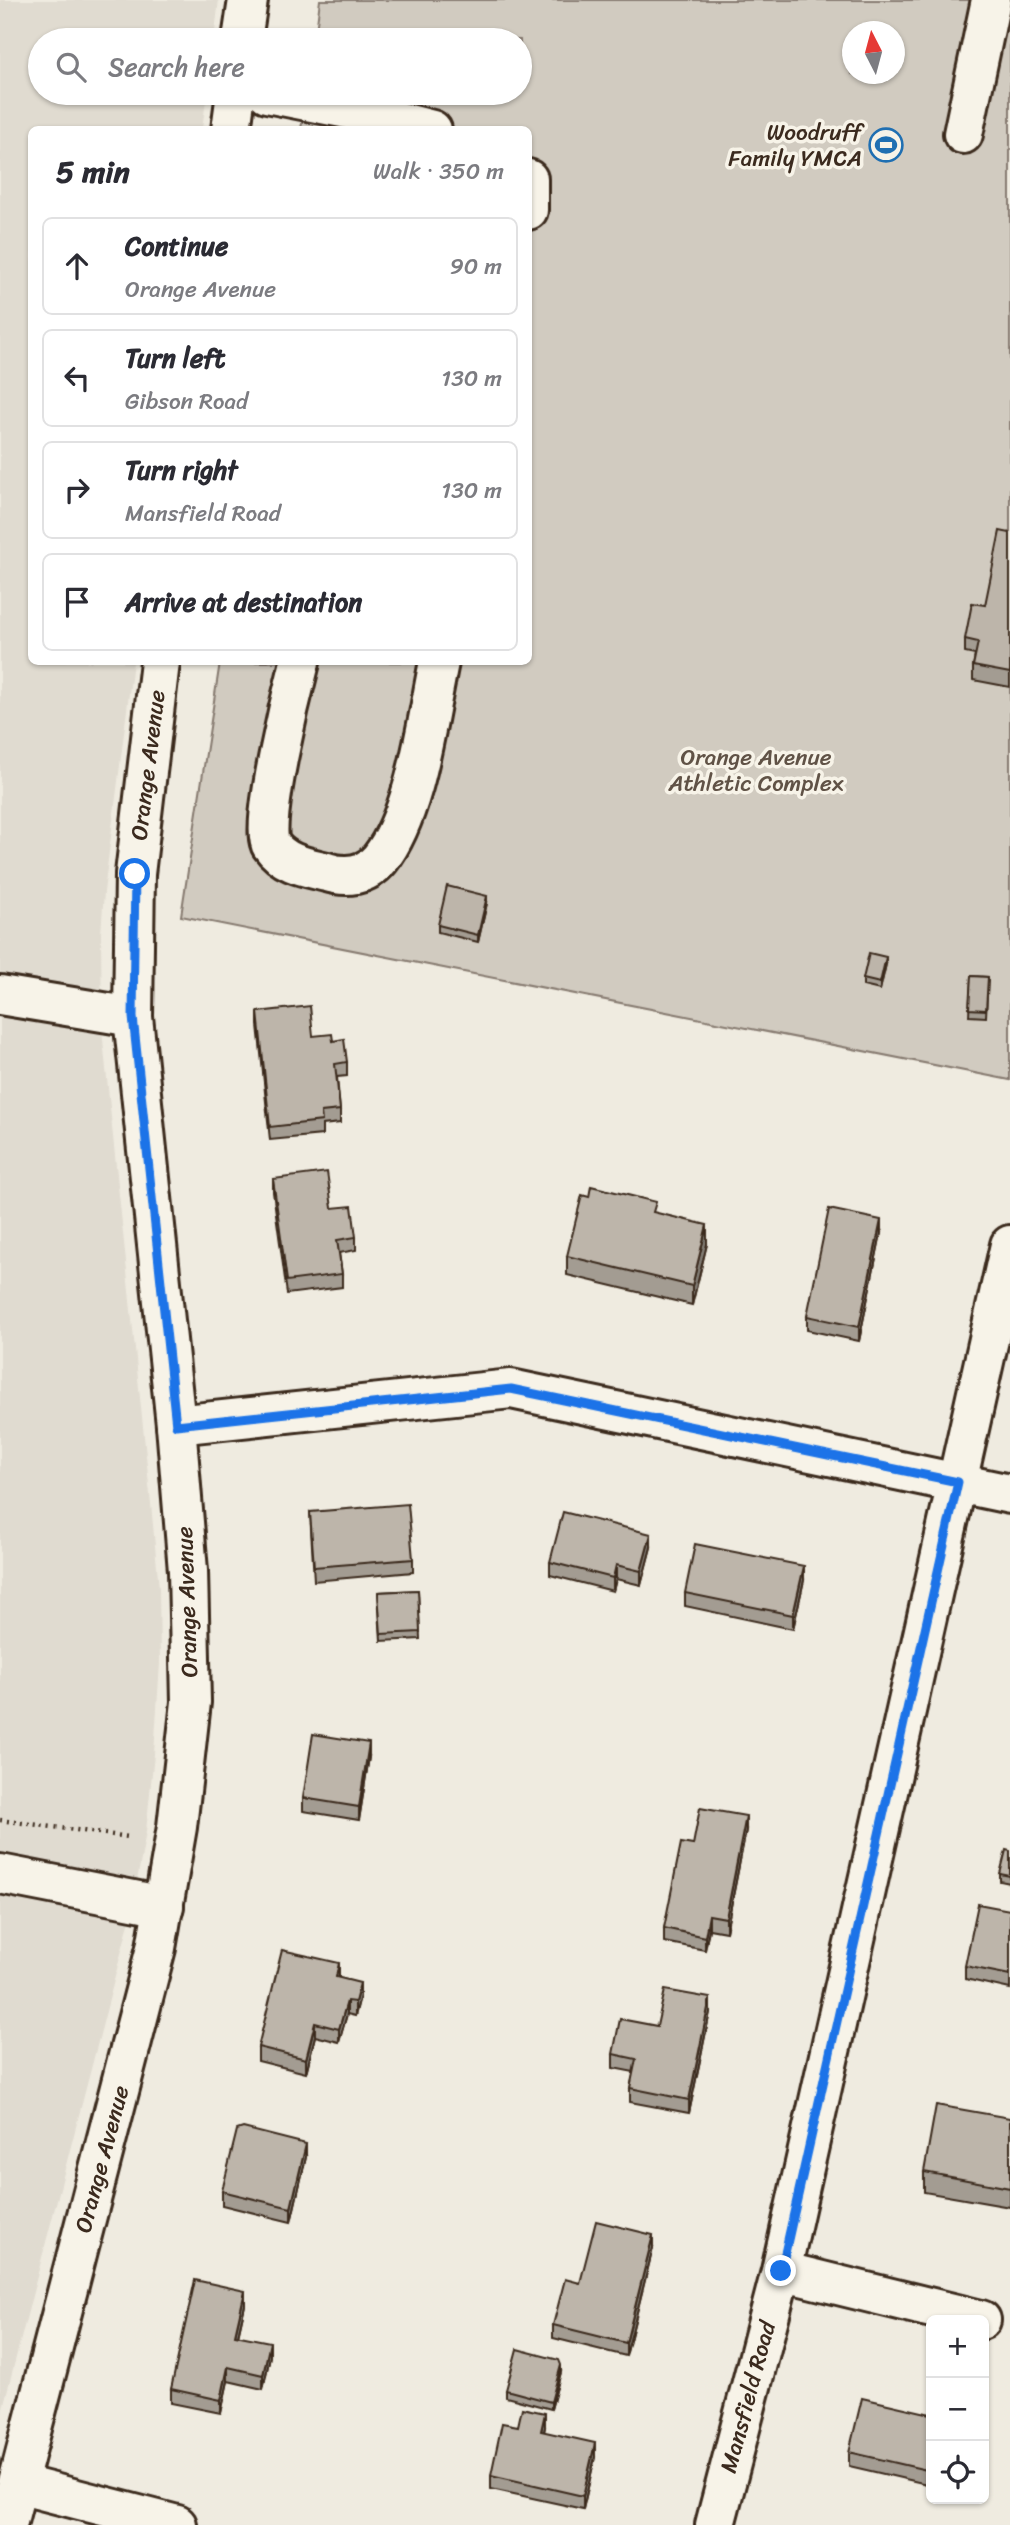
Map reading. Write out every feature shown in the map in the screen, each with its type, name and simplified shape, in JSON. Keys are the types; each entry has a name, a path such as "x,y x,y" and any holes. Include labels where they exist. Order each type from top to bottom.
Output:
{"street":[{"path":"244,28 248,0"},
{"path":"963,134 991,0"},
{"path":"232,126 234,105"},
{"path":"328,105 414,126"},
{"name":"Orange Avenue","path":"7,2525 156,1948 177,1828 191,1702 188,1571 176,1425 133,1017 135,874 160,665"},
{"path":"298,665 269,815 270,843 289,862 343,877 368,871 380,859 399,827 409,800 438,665"},
{"path":"0,995 133,1017"},
{"name":"Mansfield Road","path":"715,2525 781,2271 1010,1245"},
{"path":"176,1425 511,1389 1010,1494"},
{"path":"0,1874 164,1906"},
{"path":"781,2271 958,2315"},
{"path":"989,2323 1010,2328"},
{"path":"18,2484 177,2525"}],"path":[{"path":"0,1820 130,1837"}],"shaded area":[{"path":"0,0 219,0 216,28 28,28 28,105 205,105 202,126 28,126 28,665 133,665 104,892 101,934 102,1030 159,1588 160,1663 146,1832 130,1919 0,2419"}],"green space":[{"name":"Orange Avenue Athletic Complex","path":"320,0 1010,0 1010,1080 181,916 220,665 532,665 532,126 302,126 305,105 532,105 532,28 316,28"}],"building":[{"path":"1000,531 1010,533 1010,673 973,666 978,642 965,639 972,603 985,605"},
{"path":"447,886 487,896 478,935 438,925"},
{"path":"869,953 886,957 880,983 863,979"},
{"path":"971,976 988,977 986,1010 969,1009"},
{"path":"310,1006 313,1036 332,1034 333,1041 344,1039 347,1062 335,1064 340,1110 321,1112 322,1121 270,1127 258,1012"},
{"path":"327,1172 332,1208 352,1206 356,1237 337,1240 342,1274 287,1281 273,1179"},
{"path":"591,1186 656,1202 653,1212 707,1225 692,1286 567,1256 582,1195 589,1197"},
{"path":"829,1209 881,1220 859,1327 807,1316"},
{"path":"408,1504 413,1559 314,1567 310,1512"},
{"path":"563,1512 651,1534 641,1571 616,1565 613,1578 550,1562"},
{"path":"695,1544 804,1566 793,1615 685,1593"},
{"path":"418,1590 420,1632 381,1634 378,1592"},
{"path":"313,1734 369,1743 359,1807 303,1798"},
{"path":"700,1808 746,1816 726,1918 709,1915 705,1937 664,1928 681,1843 693,1845"},
{"path":"1006,1850 1010,1851 1010,1876 1000,1874"},
{"path":"978,1904 1010,1910 1010,1975 965,1966"},
{"path":"282,1950 339,1963 336,1977 360,1983 355,2002 347,2001 339,2029 315,2023 306,2059 258,2047"},
{"path":"665,1990 710,1998 689,2100 630,2088 636,2059 613,2054 620,2019 657,2026"},
{"path":"936,2105 1010,2118 1010,2188 924,2172"},
{"path":"243,2128 306,2144 291,2208 222,2191 237,2130"},
{"path":"596,2221 653,2235 626,2343 553,2325 565,2279 580,2283"},
{"path":"195,2280 245,2291 235,2335 270,2342 263,2375 228,2367 221,2400 171,2389"},
{"path":"517,2349 559,2360 561,2365 551,2402 506,2390"},
{"path":"862,2398 926,2413 926,2470 849,2452"},
{"path":"522,2408 545,2413 541,2431 595,2443 583,2496 491,2475 502,2423 518,2426"}],"place":[{"name":"Woodruff Family YMCA","path":"886,145"}],"route":[{"path":"135,874 133,1017 176,1425 511,1389 958,1482 781,2271"}]}
